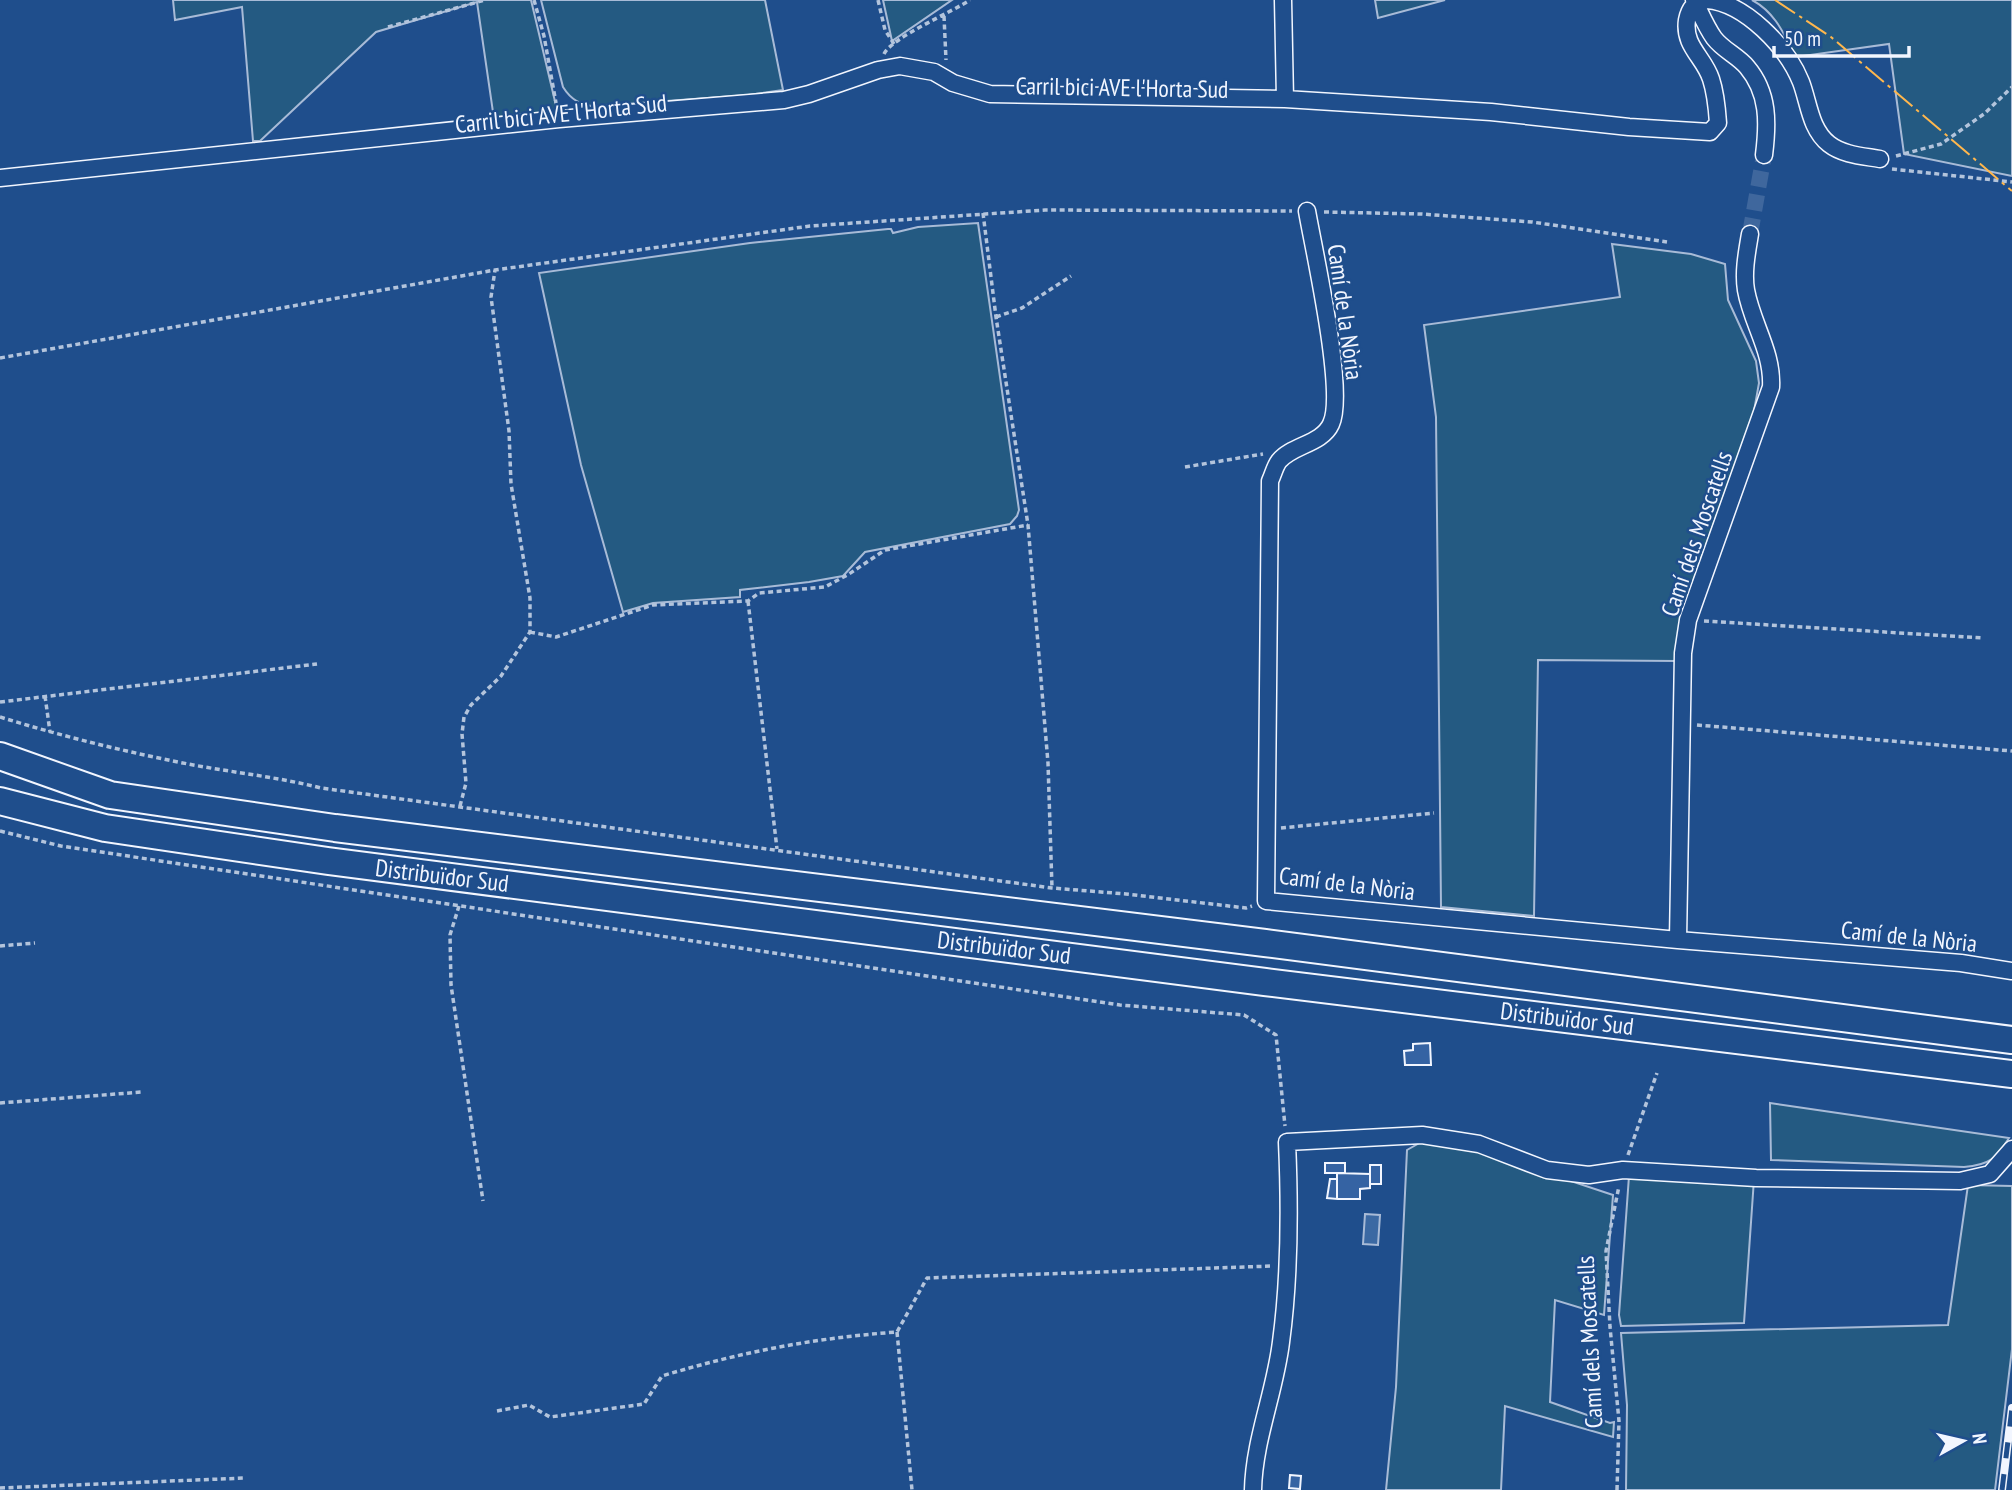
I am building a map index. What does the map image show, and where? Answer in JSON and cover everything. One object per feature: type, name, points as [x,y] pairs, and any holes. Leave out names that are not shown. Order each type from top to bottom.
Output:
[{"type":"highway","name":"Distribuïdor Sud","points":[[0,756],[110,795],[335,828],[1238,939],[2012,1040]]},
{"type":"highway","name":"Distribuïdor Sud","points":[[0,801],[105,828],[328,862],[2012,1074]]},
{"type":"highway","points":[[1730,1004],[1839,1007],[2012,1026]]},
{"type":"highway","points":[[1748,1041],[1840,1068],[2012,1091]]},
{"type":"street","points":[[1283,0],[1285,99]]},
{"type":"street","points":[[0,178],[559,119],[784,100],[878,70],[900,66],[934,72],[953,83],[990,94],[1285,99],[1491,112],[1629,128],[1710,132],[1718,123],[1714,89],[1711,77],[1689,43],[1686,28],[1688,13],[1700,1],[1716,1],[1762,27],[1784,52],[1800,80],[1815,126],[1829,145],[1841,152],[1882,164]]},
{"type":"street","points":[[1700,1],[1715,39],[1748,67],[1758,85],[1766,105],[1768,129],[1764,155]]},
{"type":"street","name":"Camí de la Nòria","points":[[1307,211],[1330,343],[1334,406],[1331,425],[1315,439],[1279,461],[1270,481],[1266,901],[1678,940],[1961,963],[2012,971]]},
{"type":"street","name":"Camí dels Moscatells","points":[[1678,940],[1683,653],[1688,620],[1771,387],[1772,370],[1746,289],[1746,260],[1750,234]]},
{"type":"street","points":[[1253,1490],[1253,1466],[1281,1344],[1289,1266],[1287,1142],[1422,1135],[1479,1144],[1547,1170],[1589,1175],[1623,1170],[1756,1178],[1960,1181],[1990,1174],[2012,1149]]},
{"type":"path","points":[[388,27],[485,0]]},
{"type":"path","points":[[534,0],[544,36],[559,119]]},
{"type":"path","points":[[878,0],[885,30],[894,44]]},
{"type":"path","points":[[878,70],[886,49],[970,0]]},
{"type":"path","points":[[943,77],[946,66],[944,16]]},
{"type":"path","points":[[1882,164],[1941,144],[1984,114],[2012,87]]},
{"type":"path","points":[[1882,164],[2012,182]]},
{"type":"path","points":[[0,358],[495,270],[810,226],[983,213],[1045,210],[1422,214],[1532,222],[1667,242]]},
{"type":"path","points":[[983,213],[1028,525],[1048,763],[1052,888]]},
{"type":"path","points":[[460,806],[466,783],[462,734],[464,717],[471,705],[501,676],[530,632],[530,598],[511,484],[509,431],[491,296],[495,270]]},
{"type":"path","points":[[996,317],[1022,307],[1071,275]]},
{"type":"path","points":[[1185,467],[1298,449]]},
{"type":"path","points":[[530,632],[556,637],[653,605],[748,601],[760,593],[825,587],[885,550],[1028,525]]},
{"type":"path","points":[[748,601],[777,849]]},
{"type":"path","points":[[1688,620],[1983,638]]},
{"type":"path","points":[[0,702],[317,664]]},
{"type":"path","points":[[45,695],[50,732]]},
{"type":"path","points":[[0,717],[50,732],[179,762],[282,778],[321,788],[1052,888],[1246,908],[1266,901]]},
{"type":"path","points":[[1682,720],[1692,724],[2012,751]]},
{"type":"path","points":[[1268,829],[1434,813]]},
{"type":"path","points":[[0,831],[61,846],[1121,1005],[1244,1015],[1276,1035],[1287,1142]]},
{"type":"path","points":[[459,906],[450,935],[451,985],[483,1201]]},
{"type":"path","points":[[0,946],[35,943]]},
{"type":"path","name":"Camí dels Moscatells","points":[[1617,1490],[1619,1421],[1609,1327],[1606,1251],[1623,1170],[1657,1073]]},
{"type":"path","points":[[0,1103],[142,1093]]},
{"type":"path","points":[[912,1490],[897,1332],[927,1278],[1289,1266]]},
{"type":"path","points":[[497,1411],[529,1405],[550,1417],[644,1404],[662,1376],[702,1364],[834,1336],[897,1332]]},
{"type":"path","points":[[0,1488],[245,1478]]},
{"type":"shaded area","points":[[173,0],[531,0],[558,114],[494,119],[477,2],[376,32],[260,141],[253,141],[242,7],[175,20]]},
{"type":"shaded area","points":[[541,0],[765,0],[783,90],[599,106],[583,104],[570,96],[563,87]]},
{"type":"shaded area","points":[[883,0],[952,0],[892,41]]},
{"type":"shaded area","points":[[1375,0],[1445,0],[1378,18]]},
{"type":"shaded area","points":[[1752,0],[2012,0],[2012,176],[1904,154],[1889,44],[1796,57],[1773,17]]},
{"type":"shaded area","points":[[978,223],[1019,510],[1010,524],[865,552],[843,576],[740,590],[740,597],[653,603],[623,612],[581,465],[539,273],[750,243],[888,229],[893,233],[918,227]]},
{"type":"shaded area","points":[[1612,244],[1691,254],[1725,264],[1728,300],[1756,361],[1759,383],[1754,411],[1683,610],[1679,626],[1678,661],[1538,660],[1534,916],[1441,907],[1436,417],[1424,325],[1620,297]]},
{"type":"shaded area","points":[[1770,1103],[2009,1138],[1991,1160],[1964,1167],[1771,1160]]},
{"type":"shaded area","points":[[1423,1141],[1462,1145],[1613,1195],[1604,1315],[1555,1300],[1550,1402],[1610,1423],[1614,1422],[1613,1437],[1505,1406],[1501,1490],[1386,1490],[1396,1387],[1407,1150]]},
{"type":"shaded area","points":[[1629,1176],[1754,1179],[1744,1323],[1621,1326],[1619,1315]]},
{"type":"shaded area","points":[[1968,1185],[2012,1186],[2012,1349],[1995,1490],[1626,1490],[1627,1405],[1621,1333],[1948,1325]]},
{"type":"shaded area","points":[[1365,1214],[1380,1215],[1378,1245],[1363,1244]]},
{"type":"building","points":[[1430,1043],[1431,1065],[1405,1065],[1404,1051],[1413,1050],[1413,1044]]},
{"type":"building","points":[[1325,1163],[1345,1163],[1345,1173],[1325,1173]]},
{"type":"building","points":[[1370,1165],[1381,1165],[1381,1184],[1370,1184]]},
{"type":"building","points":[[1337,1173],[1370,1174],[1370,1188],[1360,1189],[1360,1199],[1337,1199]]},
{"type":"building","points":[[1330,1179],[1337,1179],[1337,1199],[1327,1198]]},
{"type":"building","points":[[1290,1475],[1301,1476],[1300,1489],[1289,1488]]},
{"type":"tunnel","points":[[1750,234],[1764,155]]},
{"type":"railway","points":[[2002,1490],[2012,1408]]},
{"type":"power","points":[[1775,0],[1831,37],[2012,191]]}]
